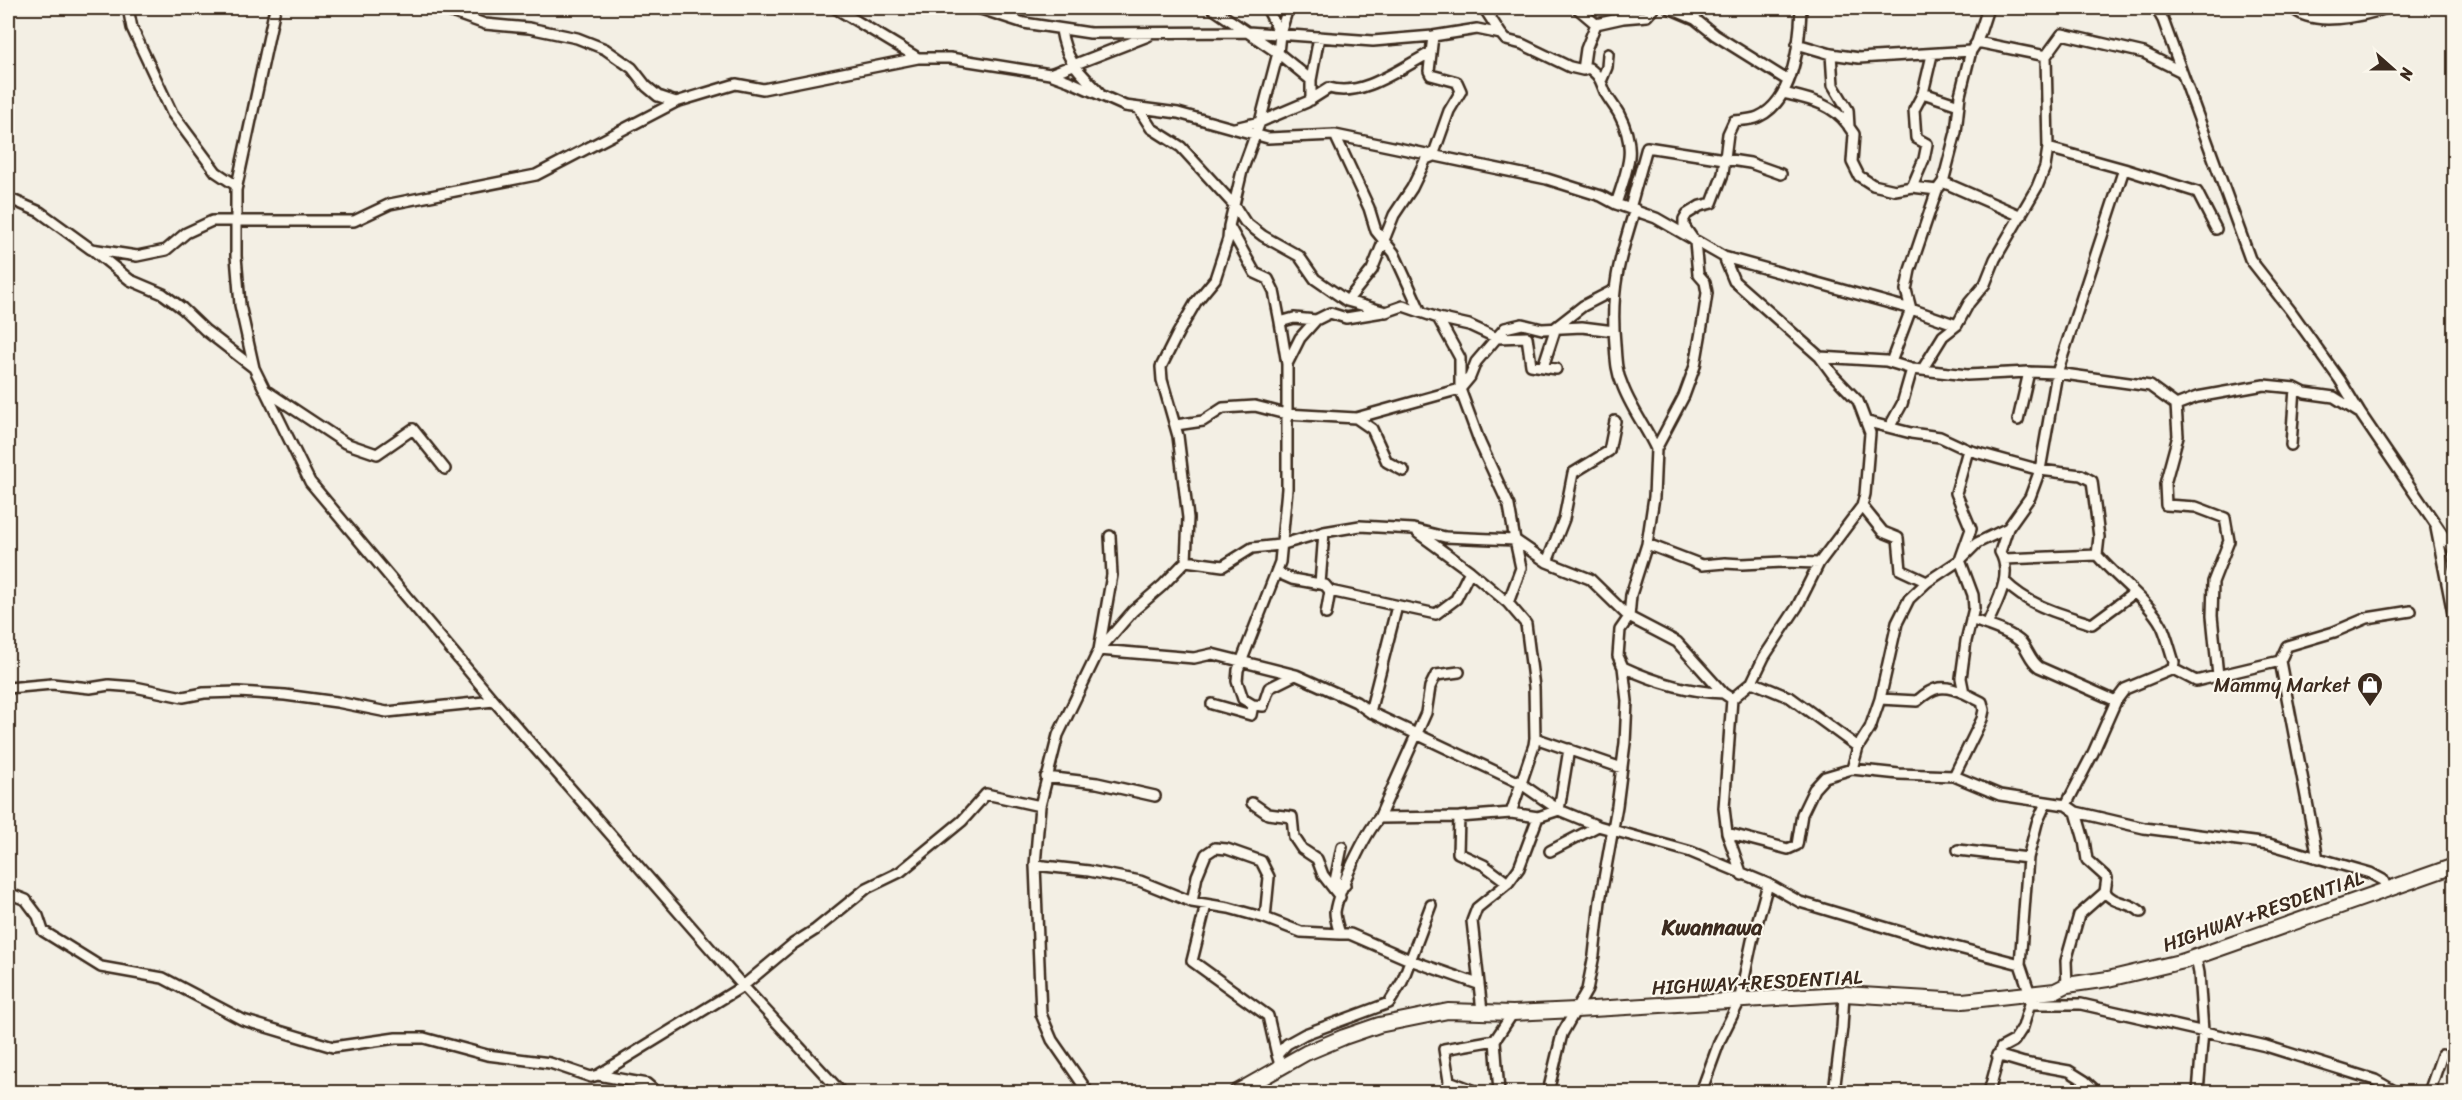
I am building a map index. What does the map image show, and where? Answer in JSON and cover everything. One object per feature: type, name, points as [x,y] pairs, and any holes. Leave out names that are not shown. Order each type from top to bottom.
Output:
[{"type":"highway","name":"HIGHWAY+RESDENTIAL","points":[[1237,1092],[1279,1061],[1378,1025],[1448,1011],[1513,1013],[1739,1002],[1844,994],[1963,1001],[2030,999],[2067,985],[2108,979],[2196,958],[2454,866]]},
{"type":"street","points":[[128,8],[132,28],[172,113],[216,171],[237,186]]},
{"type":"street","points":[[275,8],[237,186],[236,256],[240,305],[254,368],[310,482],[494,701],[743,986],[841,1092]]},
{"type":"street","points":[[440,8],[485,24],[539,30],[577,38],[605,49],[632,68],[646,86],[658,96],[676,102]]},
{"type":"street","points":[[835,8],[918,57]]},
{"type":"street","points":[[978,8],[1024,23],[1090,33],[1248,32],[1373,41],[1433,36],[1477,29],[1501,34]]},
{"type":"street","points":[[1212,8],[1278,53],[1311,80]]},
{"type":"street","points":[[1267,8],[1280,34]]},
{"type":"street","points":[[1089,1092],[1052,1040],[1041,1014],[1035,864],[1040,806],[1058,735],[1099,650],[1133,611],[1186,561],[1188,518],[1176,425],[1162,380],[1161,367],[1196,302],[1215,279],[1228,239],[1234,205],[1254,134],[1260,122],[1288,8]]},
{"type":"street","points":[[1484,8],[1506,40],[1522,44],[1570,67],[1583,70],[1589,68],[1602,79]]},
{"type":"street","points":[[1577,8],[1596,24]]},
{"type":"street","points":[[1596,24],[1647,16],[1654,8]]},
{"type":"street","points":[[1669,8],[1695,18],[1715,35],[1787,80]]},
{"type":"street","points":[[1656,449],[1684,396],[1695,366],[1707,293],[1705,282],[1698,274],[1695,242],[1684,226],[1684,219],[1687,214],[1700,206],[1712,203],[1726,161],[1728,134],[1734,121],[1756,117],[1767,111],[1783,93],[1793,70],[1802,8]]},
{"type":"street","points":[[1891,362],[1911,309],[1906,290],[1910,270],[1940,186],[1956,132],[1959,105],[1971,51],[1977,42],[1988,8]]},
{"type":"street","points":[[2170,8],[2157,9],[2250,259],[2303,327],[2454,551]]},
{"type":"street","points":[[2293,8],[2298,12],[2328,20],[2387,8]]},
{"type":"street","points":[[1583,70],[1586,49],[1596,24]]},
{"type":"street","points":[[1061,30],[1064,49],[1074,66],[1103,96]]},
{"type":"street","points":[[1050,74],[1153,34]]},
{"type":"street","points":[[1922,370],[1943,336],[1957,326],[1969,303],[1985,284],[1995,259],[2037,187],[2045,167],[2048,148],[2046,56],[2062,34],[2144,53],[2182,72]]},
{"type":"street","points":[[1347,301],[1372,270],[1394,215],[1412,188],[1426,159],[1432,156],[1449,111],[1461,91],[1457,82],[1431,75],[1429,71],[1433,36]]},
{"type":"street","points":[[1311,100],[1311,80],[1319,37]]},
{"type":"street","points":[[1977,42],[2046,56]]},
{"type":"street","points":[[1797,44],[1831,54],[1872,59],[1971,51]]},
{"type":"street","points":[[1232,128],[1260,122],[1311,100],[1329,88],[1350,91],[1380,79],[1430,53]]},
{"type":"street","points":[[1608,54],[1607,67],[1602,79],[1605,93],[1619,115],[1628,137],[1631,158],[1616,204]]},
{"type":"street","points":[[1831,54],[1833,85],[1848,110],[1849,127]]},
{"type":"street","points":[[1912,187],[1924,159],[1927,144],[1916,138],[1914,110],[1923,93],[1932,55]]},
{"type":"street","points":[[92,249],[137,256],[166,250],[186,233],[212,221],[354,222],[390,204],[536,176],[676,102],[736,84],[763,89],[918,57],[950,58],[1050,74],[1125,106],[1178,113],[1268,138],[1335,135],[1530,175],[1633,208],[1670,224],[1695,242],[1724,257],[1911,309],[1957,326]]},
{"type":"street","points":[[1783,93],[1822,103],[1840,114],[1854,134],[1852,162],[1859,176],[1873,185],[1895,190],[1940,186],[2021,216]]},
{"type":"street","points":[[1923,93],[1959,105]]},
{"type":"street","points":[[1138,109],[1151,128],[1181,147],[1234,205],[1245,222],[1263,236],[1299,256],[1315,279],[1347,301],[1386,312]]},
{"type":"street","points":[[1335,135],[1369,208],[1376,231],[1394,253],[1420,310]]},
{"type":"street","points":[[1548,1092],[1562,1034],[1587,990],[1622,768],[1627,701],[1623,667],[1618,656],[1620,630],[1629,617],[1631,595],[1647,544],[1656,478],[1656,449],[1643,422],[1630,404],[1620,381],[1616,363],[1612,310],[1622,248],[1647,147],[1750,163],[1781,174]]},
{"type":"street","points":[[2048,148],[2197,192],[2216,229]]},
{"type":"street","points":[[1987,625],[2005,582],[2004,559],[2000,552],[2008,528],[2030,497],[2040,470],[2057,373],[2124,169]]},
{"type":"street","points":[[8,198],[40,212],[92,249],[130,280],[163,294],[254,368]]},
{"type":"street","points":[[1229,226],[1255,273],[1268,279],[1274,291],[1287,364],[1287,489],[1280,562],[1241,662],[1237,681],[1243,699],[1252,705],[1263,706],[1269,688],[1296,675]]},
{"type":"street","points":[[1724,257],[1734,281],[1820,357],[1834,376],[1858,401],[1868,422],[1870,433],[1862,506],[1820,563],[1797,607],[1764,657],[1752,682],[1732,699],[1724,808],[1727,833],[1742,875]]},
{"type":"street","points":[[1543,367],[1556,327],[1583,306],[1614,290]]},
{"type":"street","points":[[1287,364],[1300,338],[1316,320],[1330,313],[1346,318],[1386,312],[1403,306],[1438,318],[1469,325],[1497,338],[1527,338],[1532,365],[1556,369]]},
{"type":"street","points":[[1280,322],[1294,318],[1316,320]]},
{"type":"street","points":[[1438,318],[1460,358],[1460,389],[1480,443],[1509,506],[1521,568],[1509,603]]},
{"type":"street","points":[[1176,425],[1203,421],[1223,408],[1255,406],[1286,414],[1356,418],[1460,389],[1470,377],[1476,362],[1505,328],[1522,324],[1542,329],[1556,327],[1614,331]]},
{"type":"street","points":[[1820,357],[1891,362],[1912,369],[1967,375],[2057,373],[2150,386],[2176,405]]},
{"type":"street","points":[[1890,426],[1902,404],[1912,369]]},
{"type":"street","points":[[2018,420],[2029,372]]},
{"type":"street","points":[[2176,405],[2197,397],[2264,385],[2295,388],[2305,393],[2334,397],[2360,413]]},
{"type":"street","points":[[2290,445],[2295,388]]},
{"type":"street","points":[[264,389],[345,443],[377,454],[413,429],[445,470]]},
{"type":"street","points":[[2176,405],[2178,436],[2165,484],[2166,505],[2196,507],[2225,519],[2229,541],[2213,582],[2212,616],[2218,676]]},
{"type":"street","points":[[1356,418],[1372,429],[1387,462],[1404,471]]},
{"type":"street","points":[[1547,562],[1564,519],[1573,473],[1609,451],[1615,421]]},
{"type":"street","points":[[1868,422],[1911,433],[1940,437],[1968,450],[2040,470],[2080,475],[2092,481],[2099,537],[2097,555],[2161,625],[2174,662],[2173,669]]},
{"type":"street","points":[[1964,693],[1961,678],[1966,641],[1974,608],[1973,595],[1959,560],[1971,530],[1956,493],[1968,450]]},
{"type":"street","points":[[1862,506],[1883,532],[1898,538],[1901,570],[1927,582]]},
{"type":"street","points":[[2435,522],[2454,619]]},
{"type":"street","points":[[1186,561],[1223,566],[1252,548],[1280,545],[1324,532],[1360,526],[1413,529],[1445,537],[1515,540],[1547,562],[1590,579],[1629,617],[1677,642],[1723,693],[1732,699]]},
{"type":"street","points":[[1852,769],[1858,747],[1870,728],[1880,699],[1897,622],[1909,599],[1977,543],[2008,528]]},
{"type":"street","points":[[1413,529],[1509,603],[1526,624],[1534,687],[1535,738],[1510,813]]},
{"type":"street","points":[[1320,584],[1324,532]]},
{"type":"street","points":[[1099,650],[1112,575],[1110,536]]},
{"type":"street","points":[[1647,544],[1702,565],[1820,563]]},
{"type":"street","points":[[2004,559],[2097,555]]},
{"type":"street","points":[[1276,572],[1292,579],[1325,585],[1330,591],[1436,614],[1456,599],[1470,571]]},
{"type":"street","points":[[2005,582],[2016,593],[2048,610],[2092,624],[2134,593]]},
{"type":"street","points":[[1326,614],[1330,591]]},
{"type":"street","points":[[1370,712],[1397,606]]},
{"type":"street","points":[[2318,859],[2280,661],[2287,646],[2334,632],[2367,618],[2411,611]]},
{"type":"street","points":[[1971,619],[2007,633],[2022,643],[2030,660],[2039,667],[2116,701]]},
{"type":"street","points":[[1099,650],[1194,658],[1212,654],[1296,675],[1520,783],[1559,810],[1598,826],[1691,852],[1768,884],[1800,902],[1921,938],[2020,964]]},
{"type":"street","points":[[2173,669],[2196,681],[2280,661]]},
{"type":"street","points":[[1623,667],[1653,681],[1692,690],[1723,693]]},
{"type":"street","points":[[2066,805],[2093,753],[2116,701],[2125,689],[2173,669]]},
{"type":"street","points":[[1340,934],[1335,914],[1340,897],[1359,850],[1379,818],[1425,713],[1430,687],[1436,675],[1459,672]]},
{"type":"street","points":[[1752,682],[1791,698],[1858,747]]},
{"type":"street","points":[[8,688],[52,684],[90,688],[109,685],[135,687],[183,697],[204,693],[238,692],[285,695],[387,712],[494,701]]},
{"type":"street","points":[[1880,699],[1917,701],[1934,688],[1951,687],[1982,702],[1984,710],[1982,719],[1954,776]]},
{"type":"street","points":[[1212,704],[1251,715],[1252,705]]},
{"type":"street","points":[[1535,738],[1622,768]]},
{"type":"street","points":[[1559,810],[1569,749]]},
{"type":"street","points":[[1727,833],[1788,849],[1797,845],[1802,814],[1814,789],[1825,777],[1852,769],[1954,776],[2000,795],[2066,805],[2076,812],[2144,828],[2269,844],[2370,873],[2383,880],[2387,890]]},
{"type":"street","points":[[1046,777],[1097,783],[1155,796]]},
{"type":"street","points":[[8,893],[26,900],[38,916],[43,931],[101,967],[163,978],[243,1020],[333,1047],[396,1038],[424,1038],[487,1055],[550,1063],[591,1077],[598,1075],[743,986],[793,944],[815,930],[867,888],[900,872],[962,820],[986,794],[1040,806]]},
{"type":"street","points":[[1252,803],[1268,814],[1292,817],[1294,837],[1302,849],[1317,859],[1323,875],[1340,897]]},
{"type":"street","points":[[1989,1092],[1997,1055],[2001,1048],[2014,1041],[2023,1027],[2030,999],[2020,964],[2028,858],[2037,823],[2046,803]]},
{"type":"street","points":[[1379,818],[1459,817],[1510,813],[1538,817],[1559,810]]},
{"type":"street","points":[[2067,985],[2066,961],[2079,915],[2105,892],[2107,878],[2087,860],[2076,812]]},
{"type":"street","points":[[1459,817],[1458,854],[1484,864],[1508,883]]},
{"type":"street","points":[[1482,1011],[1472,921],[1477,908],[1508,883],[1519,868],[1538,817]]},
{"type":"street","points":[[1550,851],[1598,826]]},
{"type":"street","points":[[1342,847],[1335,881],[1345,885]]},
{"type":"street","points":[[1192,902],[1197,876],[1206,854],[1215,848],[1227,849],[1261,861],[1269,877],[1266,918]]},
{"type":"street","points":[[1958,850],[2028,858]]},
{"type":"street","points":[[1035,864],[1140,881],[1192,902],[1229,908],[1266,918],[1301,933],[1350,934],[1410,960],[1478,984]]},
{"type":"street","points":[[1701,1092],[1720,1040],[1739,1002],[1752,941],[1768,884]]},
{"type":"street","points":[[2105,892],[2111,900],[2135,907],[2141,912]]},
{"type":"street","points":[[1206,905],[1192,961],[1268,1016],[1279,1061]]},
{"type":"street","points":[[1279,1061],[1287,1044],[1305,1034],[1389,1003],[1402,982],[1431,905]]},
{"type":"street","points":[[2196,958],[2203,1031],[2198,1092]]},
{"type":"street","points":[[1834,1092],[1844,994]]},
{"type":"street","points":[[2030,999],[2081,1004],[2303,1056],[2375,1080],[2396,1092]]},
{"type":"street","points":[[1499,1092],[1495,1040],[1513,1013]]},
{"type":"street","points":[[1447,1092],[1449,1081],[1444,1049],[1495,1040]]},
{"type":"street","points":[[1997,1055],[2024,1064],[2069,1071],[2097,1092]]},
{"type":"street","points":[[2429,1092],[2442,1055]]},
{"type":"street","points":[[598,1075],[647,1084],[656,1092]]},
{"type":"street","points":[[1449,1081],[1478,1092]]},
{"type":"street","points":[[8,1088],[10,1092]]},
{"type":"place","name":"Mammy Market","points":[[2370,708]]},
{"type":"district","name":"Kwannawa","points":[[1712,927]]}]
